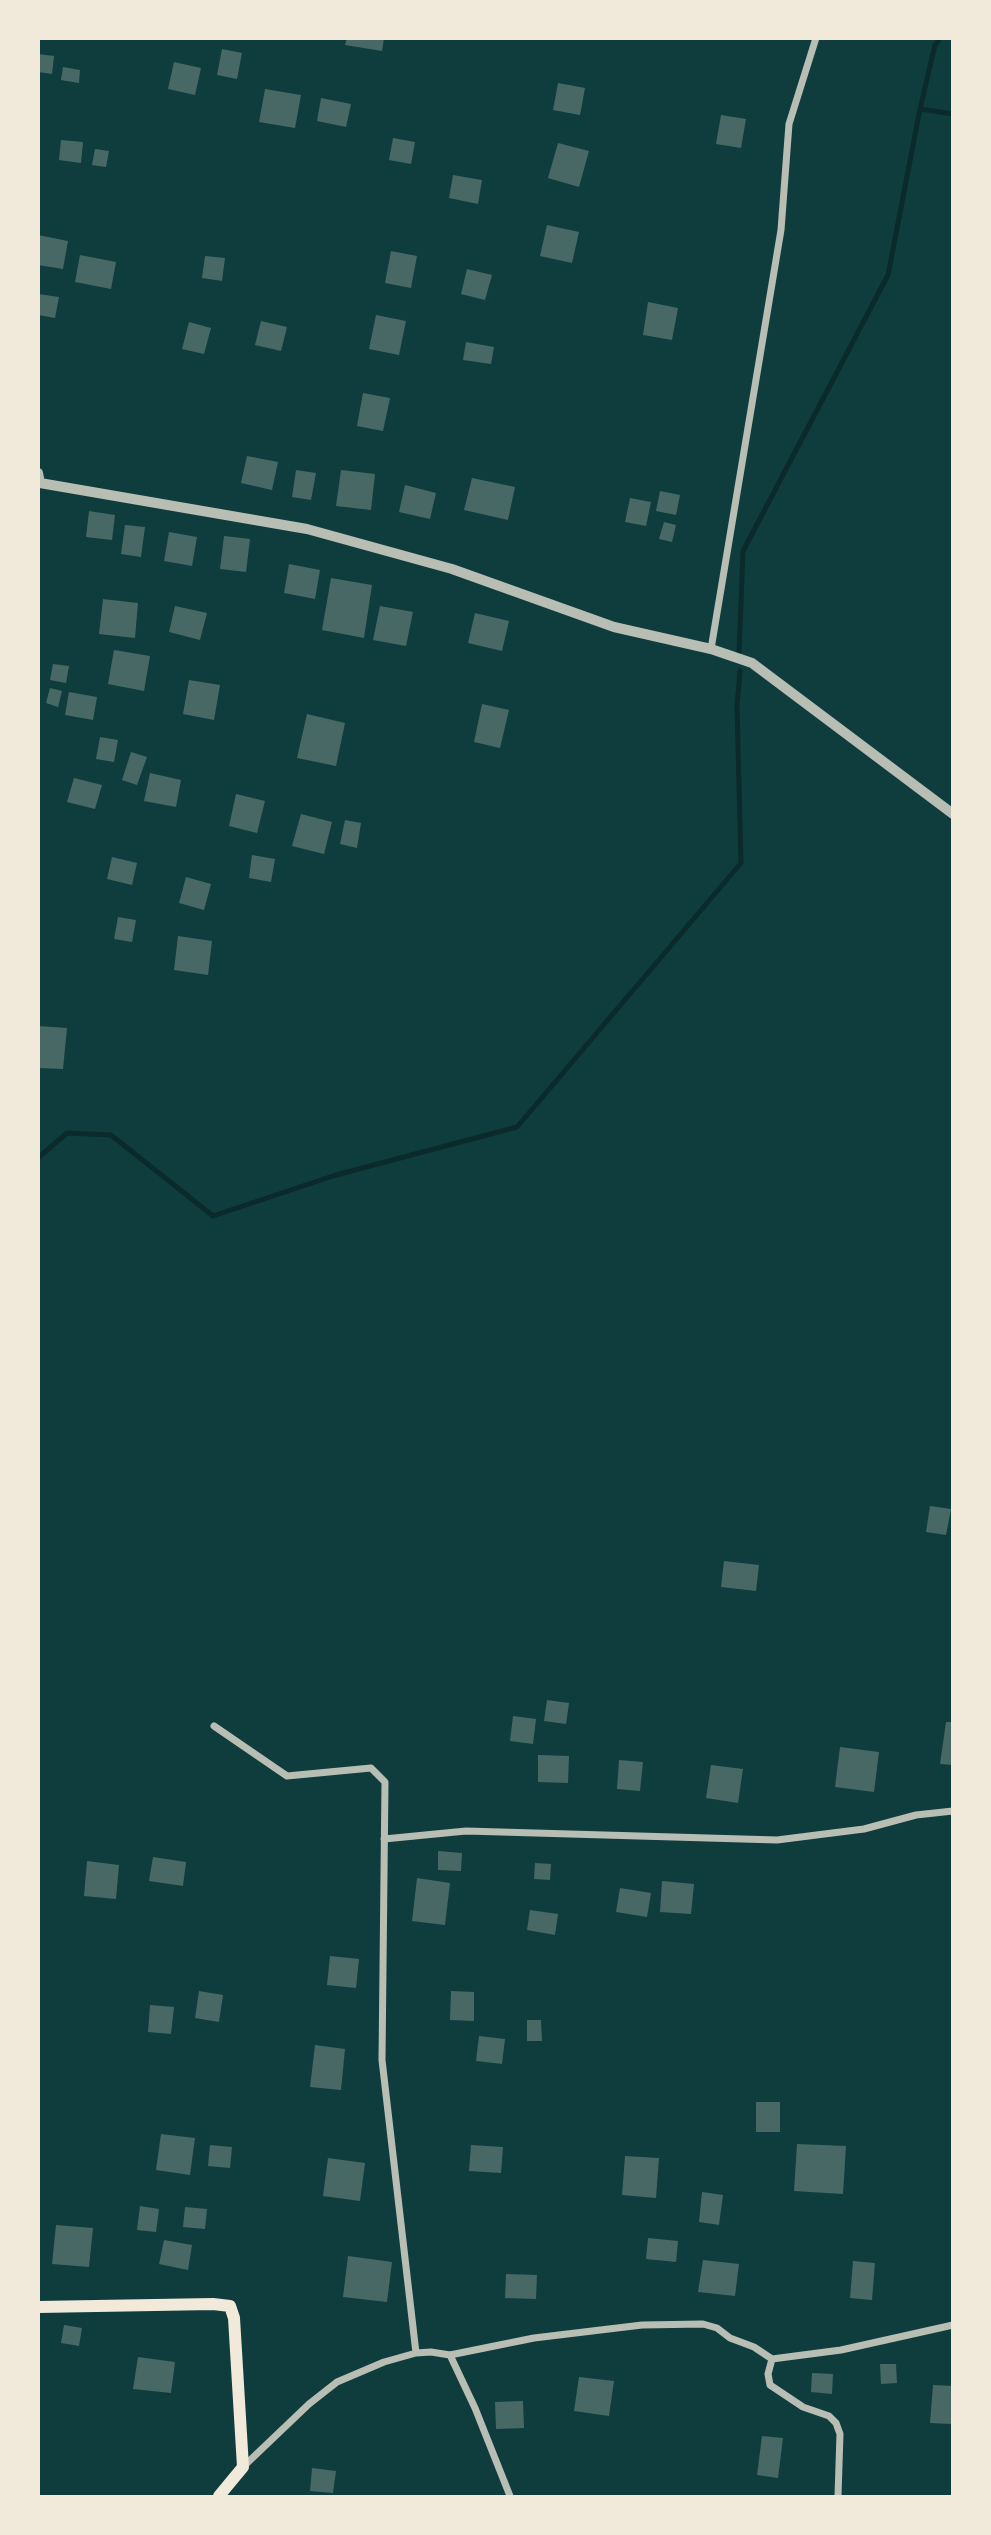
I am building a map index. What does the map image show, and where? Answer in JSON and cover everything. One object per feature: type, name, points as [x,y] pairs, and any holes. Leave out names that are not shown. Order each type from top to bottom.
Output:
[{"type":"main road","points":[[38,2307],[230,2306],[234,2318],[243,2467],[219,2497]]},
{"type":"street","points":[[711,649],[781,230],[789,124],[816,38]]},
{"type":"street","points":[[38,473],[40,483],[307,529],[452,569],[614,627],[711,649],[752,663],[953,814]]},
{"type":"street","points":[[214,1726],[287,1776],[371,1768],[385,1782],[382,2060],[416,2353]]},
{"type":"street","points":[[384,1839],[466,1831],[777,1840],[864,1829],[916,1815],[953,1811]]},
{"type":"street","points":[[243,2467],[309,2404],[337,2382],[384,2362],[416,2353],[431,2352],[450,2356],[534,2337],[642,2325],[703,2323],[754,2347],[772,2359],[841,2350],[953,2325]]},
{"type":"street","points":[[450,2356],[475,2408],[510,2497]]},
{"type":"street","points":[[772,2359],[768,2374],[770,2385],[803,2407],[829,2416],[836,2423],[840,2434],[838,2497]]},
{"type":"building","points":[[347,38],[384,38],[382,51],[345,45]]},
{"type":"building","points":[[222,49],[242,53],[237,79],[217,75]]},
{"type":"building","points":[[38,54],[54,56],[52,74],[38,72]]},
{"type":"building","points":[[174,62],[201,68],[195,95],[168,89]]},
{"type":"building","points":[[63,67],[80,70],[79,83],[61,80]]},
{"type":"building","points":[[558,83],[585,88],[580,115],[553,110]]},
{"type":"building","points":[[265,89],[301,95],[295,128],[259,122]]},
{"type":"building","points":[[321,98],[351,104],[346,127],[317,121]]},
{"type":"building","points":[[721,115],[746,119],[741,148],[716,144]]},
{"type":"building","points":[[393,138],[415,142],[411,164],[389,160]]},
{"type":"building","points":[[61,140],[83,142],[81,163],[59,160]]},
{"type":"building","points":[[558,143],[589,151],[579,187],[548,178]]},
{"type":"building","points":[[95,149],[109,151],[106,167],[92,165]]},
{"type":"building","points":[[453,175],[482,180],[478,204],[449,198]]},
{"type":"building","points":[[547,225],[579,232],[572,263],[540,256]]},
{"type":"building","points":[[38,235],[68,241],[63,269],[38,265]]},
{"type":"building","points":[[391,251],[417,256],[411,288],[385,283]]},
{"type":"building","points":[[80,255],[116,262],[111,289],[75,282]]},
{"type":"building","points":[[205,256],[225,258],[222,281],[202,278]]},
{"type":"building","points":[[467,269],[492,275],[485,300],[461,294]]},
{"type":"building","points":[[38,294],[59,297],[55,318],[38,315]]},
{"type":"building","points":[[648,302],[678,308],[672,340],[643,335]]},
{"type":"building","points":[[376,315],[406,321],[399,355],[369,349]]},
{"type":"building","points":[[261,321],[287,327],[281,351],[255,345]]},
{"type":"building","points":[[189,322],[211,328],[204,354],[182,349]]},
{"type":"building","points":[[466,342],[494,347],[491,364],[463,360]]},
{"type":"building","points":[[363,393],[390,398],[383,431],[357,426]]},
{"type":"building","points":[[247,456],[278,462],[272,490],[241,483]]},
{"type":"building","points":[[296,470],[316,473],[311,500],[292,497]]},
{"type":"building","points":[[341,470],[375,474],[371,510],[336,506]]},
{"type":"building","points":[[472,478],[515,487],[508,520],[464,510]]},
{"type":"building","points":[[405,485],[436,493],[430,519],[399,512]]},
{"type":"building","points":[[660,491],[680,495],[676,515],[656,511]]},
{"type":"building","points":[[630,498],[651,502],[646,526],[625,522]]},
{"type":"building","points":[[89,511],[115,515],[112,540],[86,537]]},
{"type":"building","points":[[664,522],[676,525],[672,542],[659,539]]},
{"type":"building","points":[[125,525],[145,527],[141,557],[121,554]]},
{"type":"building","points":[[169,532],[197,537],[192,566],[164,561]]},
{"type":"building","points":[[224,536],[250,539],[246,572],[220,569]]},
{"type":"building","points":[[289,564],[320,570],[315,599],[284,593]]},
{"type":"building","points":[[331,578],[372,585],[364,638],[322,630]]},
{"type":"building","points":[[103,599],[138,603],[135,638],[99,634]]},
{"type":"building","points":[[175,606],[207,613],[200,640],[169,632]]},
{"type":"building","points":[[380,606],[413,612],[406,646],[373,640]]},
{"type":"building","points":[[475,613],[509,621],[502,651],[468,643]]},
{"type":"building","points":[[114,650],[150,656],[144,691],[108,684]]},
{"type":"building","points":[[53,664],[69,666],[66,683],[50,680]]},
{"type":"building","points":[[189,680],[220,685],[214,720],[183,714]]},
{"type":"building","points":[[50,688],[62,691],[58,707],[46,703]]},
{"type":"building","points":[[69,692],[97,697],[93,720],[65,715]]},
{"type":"building","points":[[482,704],[509,710],[500,748],[474,742]]},
{"type":"building","points":[[307,714],[345,723],[336,766],[297,758]]},
{"type":"building","points":[[100,737],[118,740],[114,762],[96,759]]},
{"type":"building","points":[[131,752],[147,757],[137,785],[122,780]]},
{"type":"building","points":[[150,773],[181,780],[176,807],[144,801]]},
{"type":"building","points":[[74,778],[102,785],[95,809],[67,802]]},
{"type":"building","points":[[236,794],[265,801],[257,833],[229,826]]},
{"type":"building","points":[[301,814],[332,822],[324,854],[292,846]]},
{"type":"building","points":[[345,820],[361,823],[357,848],[340,844]]},
{"type":"building","points":[[252,855],[275,859],[271,882],[249,878]]},
{"type":"building","points":[[112,857],[137,863],[132,885],[107,879]]},
{"type":"building","points":[[186,877],[211,884],[204,910],[179,903]]},
{"type":"building","points":[[118,917],[136,920],[132,942],[114,939]]},
{"type":"building","points":[[178,936],[212,941],[208,975],[174,970]]},
{"type":"building","points":[[38,1026],[67,1028],[63,1069],[38,1068]]},
{"type":"building","points":[[930,1506],[951,1509],[946,1535],[926,1532]]},
{"type":"building","points":[[724,1561],[759,1565],[756,1591],[721,1587]]},
{"type":"building","points":[[547,1700],[569,1703],[566,1724],[544,1721]]},
{"type":"building","points":[[513,1716],[536,1719],[533,1744],[510,1741]]},
{"type":"building","points":[[946,1722],[953,1722],[953,1765],[940,1764]]},
{"type":"building","points":[[840,1747],[879,1752],[874,1792],[835,1787]]},
{"type":"building","points":[[538,1755],[569,1756],[568,1783],[538,1782]]},
{"type":"building","points":[[619,1760],[643,1762],[640,1791],[617,1789]]},
{"type":"building","points":[[711,1765],[743,1769],[738,1803],[706,1798]]},
{"type":"building","points":[[438,1851],[462,1853],[461,1871],[438,1870]]},
{"type":"building","points":[[153,1857],[186,1862],[183,1886],[149,1881]]},
{"type":"building","points":[[87,1861],[119,1865],[116,1899],[84,1896]]},
{"type":"building","points":[[535,1863],[551,1864],[550,1880],[534,1879]]},
{"type":"building","points":[[417,1878],[450,1883],[445,1925],[412,1921]]},
{"type":"building","points":[[662,1881],[694,1884],[691,1914],[660,1912]]},
{"type":"building","points":[[620,1888],[651,1893],[647,1917],[616,1912]]},
{"type":"building","points":[[530,1910],[558,1914],[555,1935],[527,1930]]},
{"type":"building","points":[[330,1956],[359,1959],[356,1988],[327,1985]]},
{"type":"building","points":[[199,1991],[223,1995],[219,2022],[195,2018]]},
{"type":"building","points":[[451,1991],[474,1992],[474,2021],[450,2020]]},
{"type":"building","points":[[150,2005],[174,2007],[171,2034],[148,2032]]},
{"type":"building","points":[[527,2020],[541,2020],[542,2041],[527,2041]]},
{"type":"building","points":[[479,2036],[505,2039],[502,2064],[476,2061]]},
{"type":"building","points":[[315,2045],[345,2049],[341,2090],[310,2087]]},
{"type":"building","points":[[756,2102],[780,2102],[780,2132],[756,2132]]},
{"type":"building","points":[[161,2134],[195,2138],[190,2175],[156,2170]]},
{"type":"building","points":[[797,2144],[846,2146],[843,2194],[794,2191]]},
{"type":"building","points":[[210,2145],[232,2147],[230,2168],[208,2166]]},
{"type":"building","points":[[471,2145],[503,2147],[501,2173],[469,2171]]},
{"type":"building","points":[[625,2156],[659,2158],[656,2198],[622,2195]]},
{"type":"building","points":[[328,2158],[365,2163],[360,2201],[323,2196]]},
{"type":"building","points":[[702,2192],[723,2195],[719,2225],[699,2222]]},
{"type":"building","points":[[140,2206],[159,2209],[156,2232],[137,2230]]},
{"type":"building","points":[[185,2207],[207,2209],[205,2229],[183,2227]]},
{"type":"building","points":[[56,2225],[93,2228],[89,2267],[52,2264]]},
{"type":"building","points":[[648,2238],[678,2241],[676,2262],[646,2259]]},
{"type":"building","points":[[164,2240],[192,2245],[188,2270],[159,2264]]},
{"type":"building","points":[[348,2256],[392,2262],[387,2302],[343,2297]]},
{"type":"building","points":[[703,2260],[739,2264],[735,2296],[698,2292]]},
{"type":"building","points":[[853,2261],[875,2263],[872,2300],[850,2298]]},
{"type":"building","points":[[506,2274],[537,2275],[536,2299],[505,2298]]},
{"type":"building","points":[[64,2325],[82,2328],[79,2346],[61,2343]]},
{"type":"building","points":[[138,2357],[175,2362],[171,2393],[133,2389]]},
{"type":"building","points":[[880,2364],[896,2364],[897,2383],[881,2384]]},
{"type":"building","points":[[812,2373],[833,2374],[832,2394],[811,2392]]},
{"type":"building","points":[[579,2377],[614,2381],[609,2416],[574,2411]]},
{"type":"building","points":[[933,2385],[953,2386],[951,2424],[930,2423]]},
{"type":"building","points":[[523,2401],[524,2428],[496,2429],[495,2402]]},
{"type":"building","points":[[762,2436],[783,2438],[778,2478],[757,2475]]},
{"type":"building","points":[[312,2468],[336,2471],[333,2493],[310,2491]]},
{"type":"waterway","points":[[920,109],[935,45],[940,38]]},
{"type":"waterway","points":[[739,652],[743,551],[888,275],[920,109],[953,114]]},
{"type":"waterway","points":[[38,1158],[67,1133],[111,1135],[213,1216],[336,1175],[517,1127],[741,863],[737,706],[740,671]]}]
